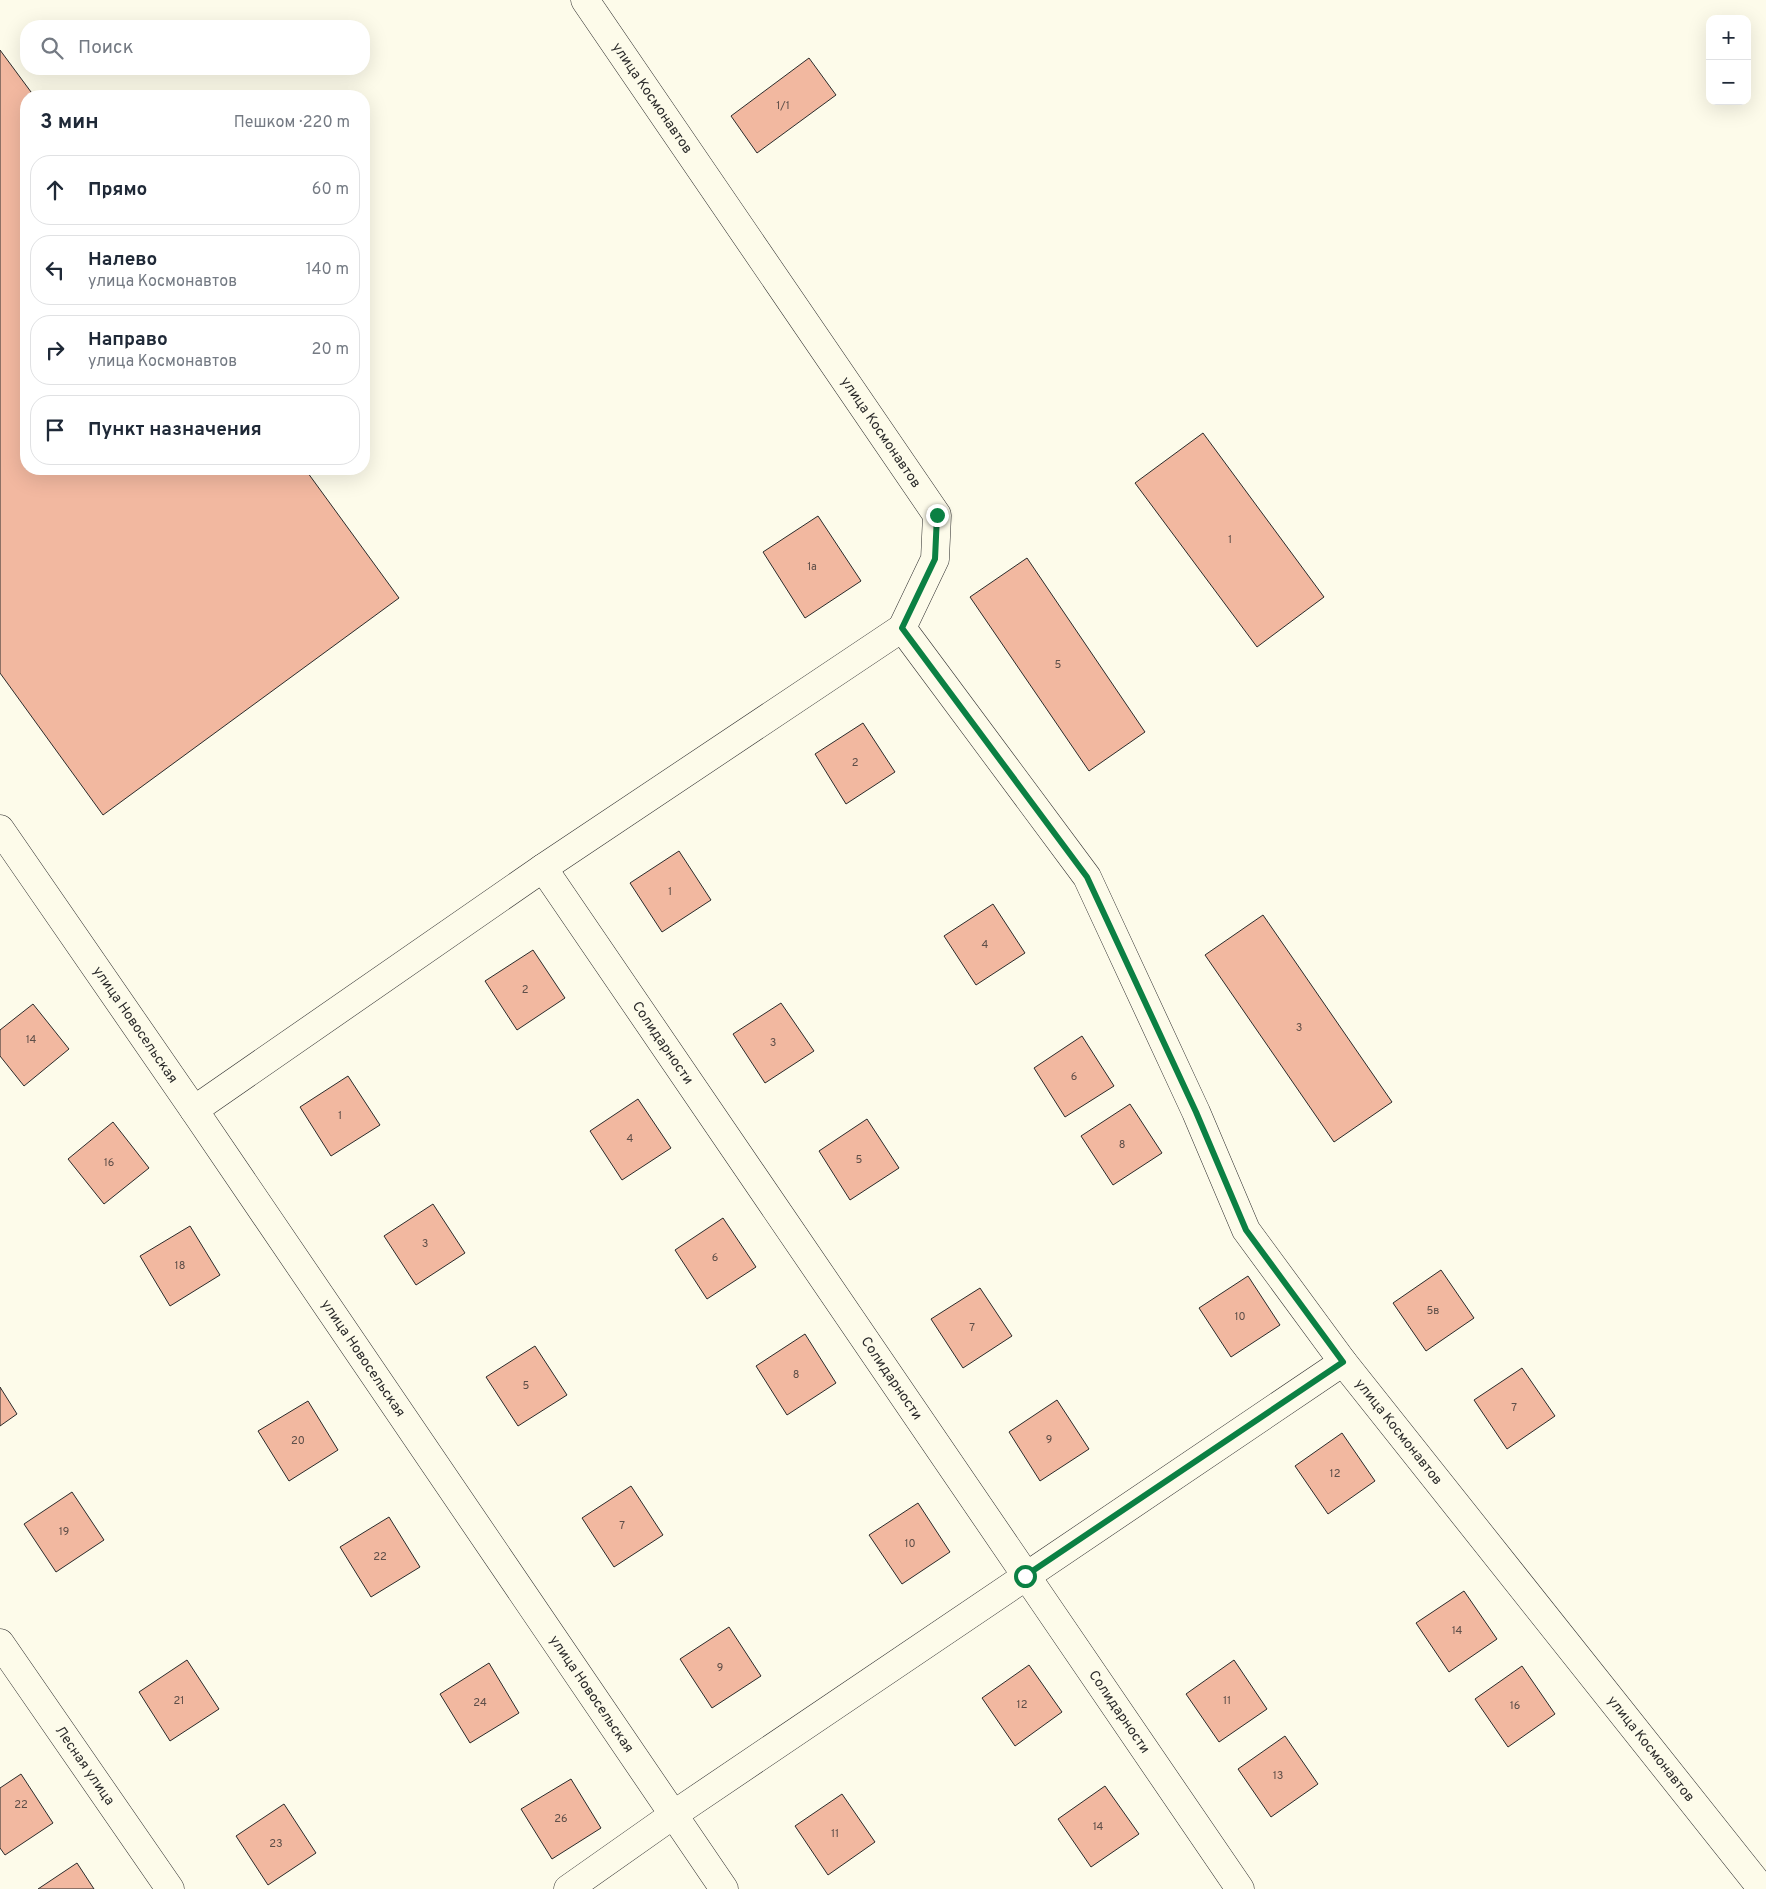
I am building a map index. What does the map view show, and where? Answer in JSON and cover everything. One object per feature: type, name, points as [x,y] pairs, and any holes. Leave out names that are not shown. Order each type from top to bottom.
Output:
[{"type":"street","name":"улица Космонавтов","points":[[585,0],[937,515],[935,559],[902,628],[1087,877],[1196,1112],[1246,1230],[1343,1362],[1762,1889]]},
{"type":"street","points":[[194,1110],[544,868],[902,628]]},
{"type":"street","name":"улица Новосельская","points":[[0,829],[194,1110],[724,1889]]},
{"type":"street","name":"Солидарности","points":[[544,868],[1240,1889]]},
{"type":"street","points":[[568,1889],[1025,1576],[1343,1362]]},
{"type":"street","name":"Лесная улица","points":[[0,1642],[170,1889]]},
{"type":"building","points":[[0,50],[30,90],[20,90],[20,475],[309,475],[399,598],[103,815],[0,673]]},
{"type":"building","points":[[809,58],[836,95],[757,153],[731,116]]},
{"type":"building","points":[[1203,433],[1324,597],[1257,647],[1135,483]]},
{"type":"building","points":[[818,516],[861,581],[805,618],[763,552]]},
{"type":"building","points":[[1027,558],[1145,732],[1089,771],[970,597]]},
{"type":"building","points":[[863,723],[895,772],[846,804],[815,754]]},
{"type":"building","points":[[679,851],[711,900],[662,932],[630,883]]},
{"type":"building","points":[[993,904],[1025,953],[976,985],[944,936]]},
{"type":"building","points":[[1263,915],[1392,1102],[1334,1142],[1205,955]]},
{"type":"building","points":[[533,950],[565,998],[517,1030],[485,981]]},
{"type":"building","points":[[781,1003],[814,1051],[765,1083],[733,1034]]},
{"type":"building","points":[[33,1004],[69,1049],[24,1086],[0,1056],[0,1030]]},
{"type":"building","points":[[1082,1036],[1114,1086],[1065,1117],[1034,1068]]},
{"type":"building","points":[[348,1076],[380,1125],[331,1156],[300,1107]]},
{"type":"building","points":[[638,1099],[671,1148],[622,1180],[590,1131]]},
{"type":"building","points":[[1130,1104],[1162,1153],[1113,1185],[1081,1136]]},
{"type":"building","points":[[867,1119],[899,1168],[850,1200],[819,1151]]},
{"type":"building","points":[[113,1122],[149,1168],[104,1204],[68,1159]]},
{"type":"building","points":[[433,1204],[465,1253],[416,1285],[384,1236]]},
{"type":"building","points":[[723,1218],[756,1267],[707,1299],[675,1250]]},
{"type":"building","points":[[190,1226],[220,1275],[170,1306],[140,1256]]},
{"type":"building","points":[[1441,1270],[1474,1318],[1426,1351],[1393,1303]]},
{"type":"building","points":[[1248,1276],[1280,1325],[1231,1357],[1199,1308]]},
{"type":"building","points":[[980,1288],[1012,1336],[963,1368],[931,1319]]},
{"type":"building","points":[[805,1334],[836,1383],[787,1415],[756,1366]]},
{"type":"building","points":[[535,1346],[567,1395],[518,1426],[486,1377]]},
{"type":"building","points":[[1522,1368],[1555,1416],[1507,1449],[1474,1400]]},
{"type":"building","points":[[0,1387],[17,1414],[0,1426]]},
{"type":"building","points":[[1057,1400],[1089,1449],[1040,1481],[1009,1432]]},
{"type":"building","points":[[308,1401],[338,1450],[289,1481],[258,1431]]},
{"type":"building","points":[[1342,1433],[1375,1481],[1328,1514],[1295,1466]]},
{"type":"building","points":[[631,1486],[663,1535],[614,1567],[582,1518]]},
{"type":"building","points":[[72,1492],[104,1540],[56,1572],[24,1524]]},
{"type":"building","points":[[918,1503],[950,1552],[902,1584],[869,1535]]},
{"type":"building","points":[[389,1517],[420,1567],[371,1597],[340,1547]]},
{"type":"building","points":[[1464,1591],[1497,1639],[1449,1672],[1416,1623]]},
{"type":"building","points":[[729,1627],[761,1676],[712,1708],[680,1659]]},
{"type":"building","points":[[187,1660],[219,1709],[170,1741],[139,1692]]},
{"type":"building","points":[[1234,1660],[1267,1709],[1219,1742],[1186,1694]]},
{"type":"building","points":[[489,1663],[519,1713],[470,1743],[440,1694]]},
{"type":"building","points":[[1029,1665],[1062,1712],[1015,1746],[982,1698]]},
{"type":"building","points":[[1522,1666],[1555,1714],[1508,1747],[1475,1699]]},
{"type":"building","points":[[1285,1736],[1318,1784],[1271,1817],[1238,1769]]},
{"type":"building","points":[[21,1774],[53,1823],[5,1855],[0,1848],[0,1788]]},
{"type":"building","points":[[571,1779],[601,1828],[552,1859],[521,1809]]},
{"type":"building","points":[[1105,1786],[1139,1834],[1091,1867],[1058,1819]]},
{"type":"building","points":[[842,1794],[875,1842],[828,1875],[795,1826]]},
{"type":"building","points":[[284,1804],[316,1853],[268,1885],[236,1836]]},
{"type":"building","points":[[77,1863],[94,1889],[38,1889]]},
{"type":"route","points":[[937,515],[935,559],[902,628],[1087,877],[1196,1112],[1246,1230],[1343,1362],[1025,1576]]}]
